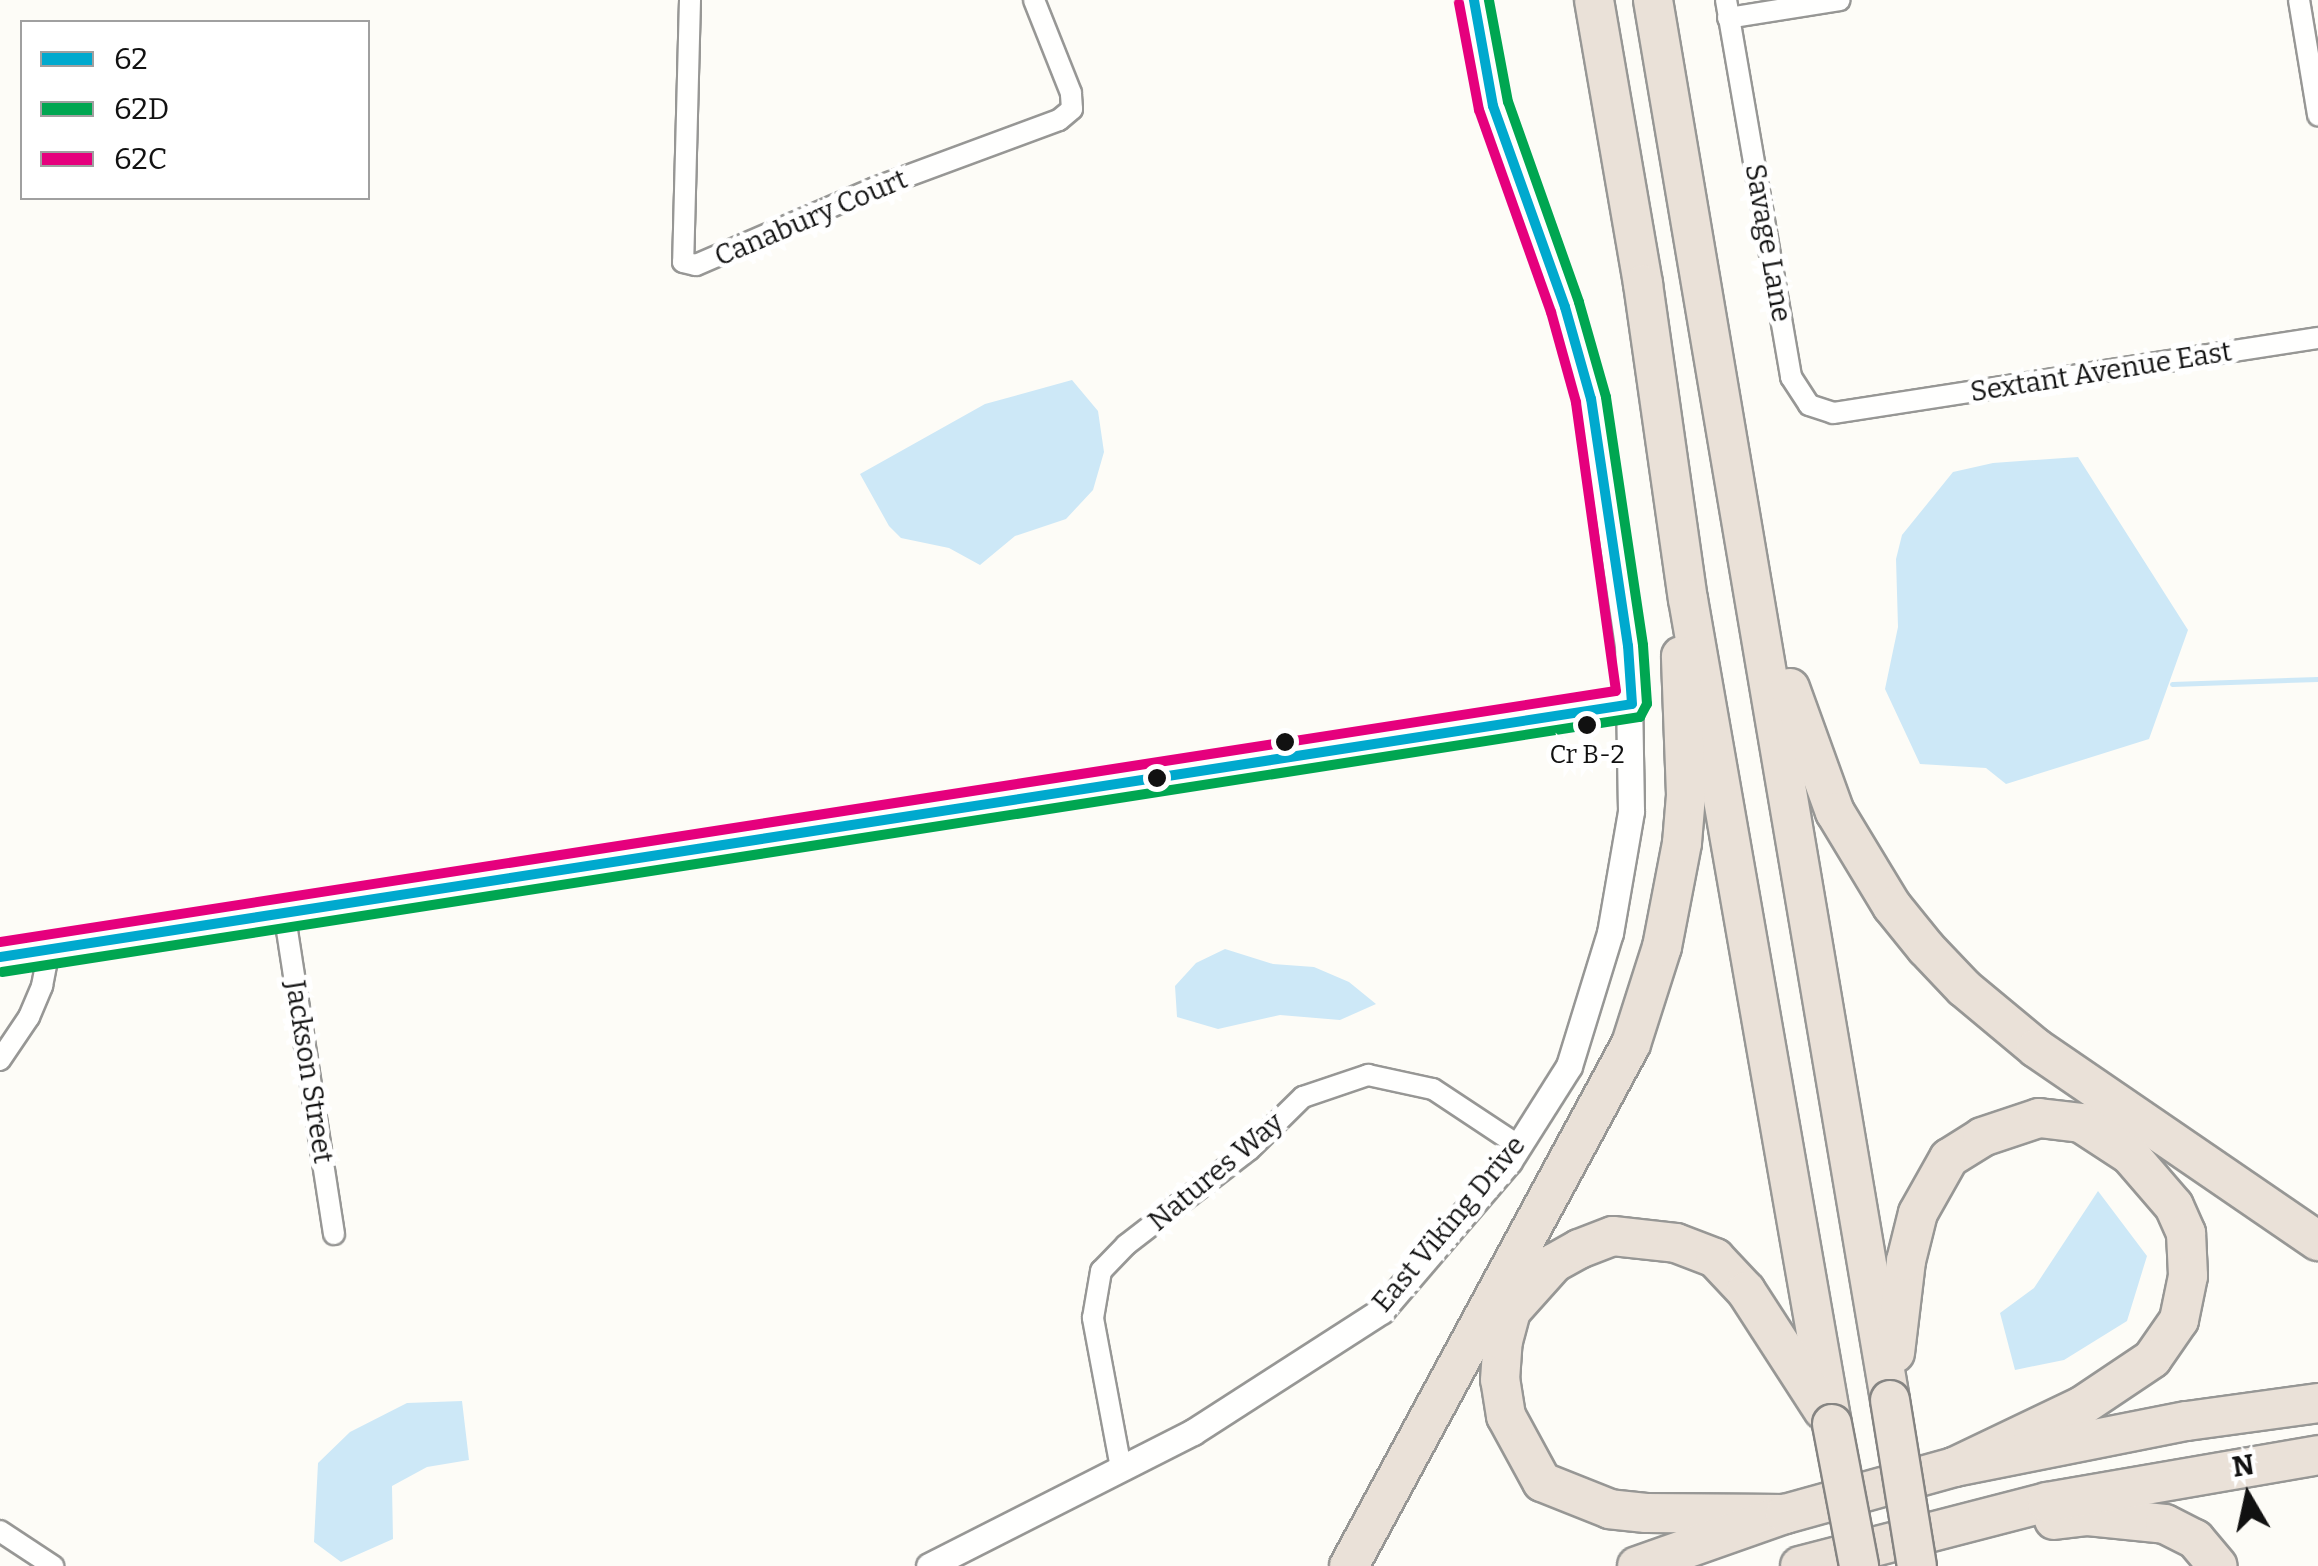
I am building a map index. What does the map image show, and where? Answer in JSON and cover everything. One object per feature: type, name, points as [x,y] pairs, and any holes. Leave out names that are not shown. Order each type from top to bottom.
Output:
[{"type":"highway","points":[[1594,0],[1643,284],[1688,599],[1829,1418],[1859,1566]]},
{"type":"highway","points":[[1653,0],[1917,1566]]},
{"type":"highway","points":[[1742,533],[1813,763],[1861,860],[1914,934],[1964,988],[2036,1048],[2318,1241]]},
{"type":"highway","points":[[1349,1566],[1617,1075],[1643,1008],[1662,947],[1682,843],[1686,795],[1679,676],[1688,599]]},
{"type":"highway","points":[[1890,1400],[1906,1261],[1918,1213],[1949,1158],[1982,1137],[2039,1118],[2080,1122],[2092,1128],[2154,1177],[2174,1206],[2186,1234],[2188,1276],[2179,1320],[2152,1359],[2124,1382],[1954,1468]]},
{"type":"highway","points":[[1784,1514],[1646,1514],[1610,1509],[1542,1482],[1506,1416],[1500,1380],[1502,1340],[1511,1312],[1554,1263],[1579,1249],[1614,1236],[1676,1243],[1715,1258],[1746,1291],[1829,1418]]},
{"type":"highway","points":[[1636,1566],[1784,1514],[1954,1468],[2187,1421],[2318,1403]]},
{"type":"highway","points":[[1800,1566],[2129,1484],[2318,1455]]},
{"type":"highway","points":[[1947,1527],[2088,1516],[2133,1518],[2166,1524],[2195,1539],[2218,1566]]},
{"type":"street","name":"Canabury Court","points":[[690,0],[683,262],[696,266],[876,188],[1059,120],[1072,109],[1071,94],[1034,0]]},
{"type":"street","name":"East Viking Drive","points":[[929,1566],[1193,1432],[1381,1311],[1519,1146],[1569,1066],[1610,933],[1632,811],[1628,646],[1591,399],[1566,307],[1493,106],[1474,0]]},
{"type":"street","points":[[1727,9],[1840,0]]},
{"type":"street","points":[[2299,0],[2318,115]]},
{"type":"street","name":"Savage Lane","points":[[1727,9],[1788,358],[1798,394],[1809,406],[1833,413],[1884,406]]},
{"type":"street","name":"Sextant Avenue East","points":[[1884,406],[2318,338]]},
{"type":"street","points":[[0,957],[1632,704]]},
{"type":"street","name":"Jackson Street","points":[[284,911],[334,1234]]},
{"type":"street","points":[[0,1060],[29,1017],[42,986],[48,950]]},
{"type":"street","name":"Natures Way","points":[[1121,1468],[1094,1318],[1101,1271],[1126,1246],[1249,1150],[1304,1097],[1368,1075],[1433,1089],[1519,1146]]},
{"type":"street","points":[[0,1531],[53,1566]]},
{"type":"water","points":[[1072,380],[1098,411],[1104,452],[1093,490],[1066,519],[1015,536],[980,565],[949,548],[901,538],[889,526],[860,474],[985,404]]},
{"type":"water","points":[[2078,457],[2188,630],[2149,739],[2006,784],[1986,768],[1920,764],[1885,689],[1898,627],[1896,559],[1902,535],[1953,472],[1993,463]]},
{"type":"water","points":[[1225,949],[1273,964],[1314,967],[1349,982],[1376,1004],[1340,1020],[1280,1015],[1218,1029],[1177,1017],[1175,986],[1196,963]]},
{"type":"water","points":[[2098,1191],[2147,1256],[2127,1321],[2064,1360],[2015,1370],[2000,1313],[2034,1288]]},
{"type":"water","points":[[462,1401],[469,1460],[427,1467],[392,1486],[393,1539],[341,1562],[314,1542],[318,1463],[350,1432],[407,1403]]},
{"type":"waterway","points":[[2172,684],[2318,679]]},
{"type":"transit line","name":"62","points":[[0,957],[1632,704],[1628,646],[1591,399],[1565,307],[1493,106],[1474,0]]},
{"type":"transit line","name":"62D","points":[[2,972],[1640,717],[1647,704],[1643,645],[1606,397],[1579,302],[1508,102],[1489,0]]},
{"type":"transit line","name":"62C","points":[[0,942],[1616,691],[1576,402],[1551,312],[1479,110],[1459,3]]},
{"type":"place","name":"Cr B-2","points":[[1587,725]]}]
